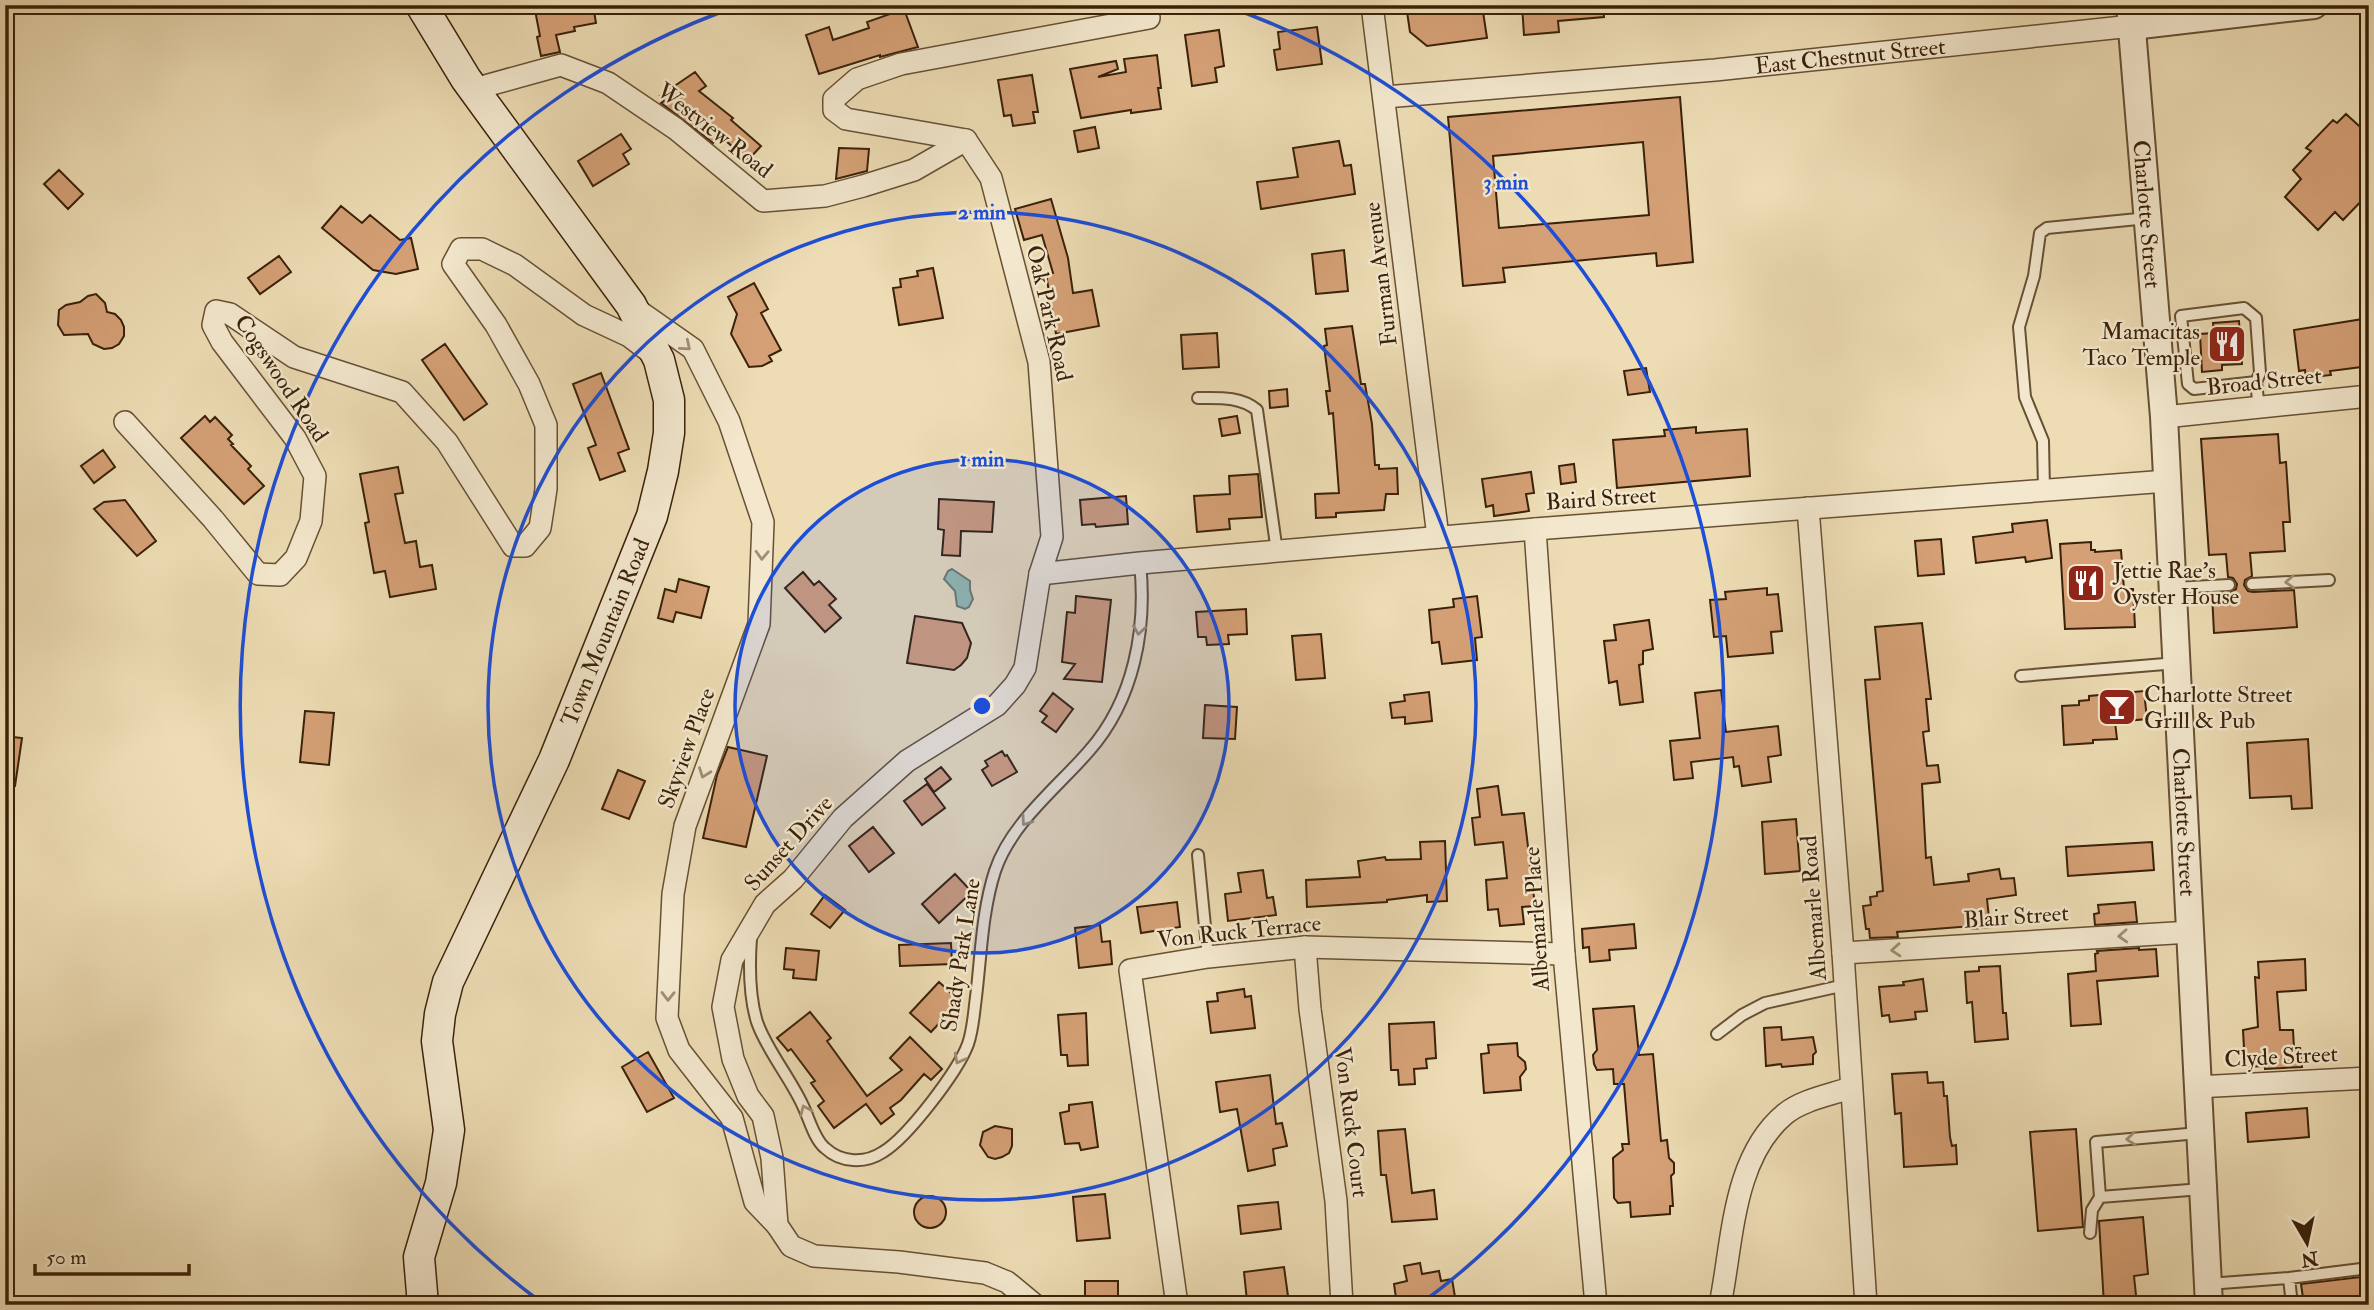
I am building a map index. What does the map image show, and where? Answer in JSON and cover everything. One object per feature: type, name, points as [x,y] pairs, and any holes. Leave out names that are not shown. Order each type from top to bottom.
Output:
[{"type":"main road","name":"Town Mountain Road","points":[[421,5],[474,89],[631,305],[659,358],[669,400],[669,433],[652,516],[554,760],[448,982],[437,1041],[438,1065],[449,1130],[441,1183],[419,1258],[423,1305]]},
{"type":"street","points":[[966,140],[846,119],[834,110],[834,99],[857,79],[901,64],[1149,18],[1147,5]]},
{"type":"street","name":"Furman Avenue","points":[[1372,5],[1438,537]]},
{"type":"street","name":"East Chestnut Street","points":[[1385,97],[1715,69],[2131,16],[2314,5]]},
{"type":"street","name":"Charlotte Street","points":[[2131,16],[2148,218],[2170,326],[2161,386],[2208,1295]]},
{"type":"street","name":"Westview Road","points":[[474,89],[561,65],[608,83],[676,129],[764,201],[825,196],[863,186],[914,170],[966,140]]},
{"type":"street","name":"Oak Park Road","points":[[966,140],[991,178],[1039,362],[1052,537],[1040,574]]},
{"type":"street","name":"Cogswood Road","points":[[125,422],[213,519],[258,574],[280,575],[284,571],[296,558],[310,521],[315,477],[295,438],[222,342],[213,324],[216,311],[230,314],[294,357],[402,392],[447,442],[513,546],[525,546],[540,528],[547,489],[546,425],[529,384],[496,325],[453,264],[461,249],[482,249],[515,265],[584,315],[629,336],[659,358]]},
{"type":"street","name":"Skyview Place","points":[[631,305],[693,349],[729,421],[763,522],[759,624],[685,825],[673,894],[667,1018],[679,1050],[732,1118],[755,1202],[777,1225]]},
{"type":"street","name":"Broad Street","points":[[2164,417],[2369,397]]},
{"type":"street","name":"Baird Street","points":[[1040,574],[1438,537],[2167,481]]},
{"type":"street","name":"Albemarle Road","points":[[1808,508],[1843,953],[1866,1305]]},
{"type":"street","name":"Albemarle Place","points":[[1535,529],[1564,954],[1596,1305]]},
{"type":"street","name":"Sunset Drive","points":[[777,1225],[772,1158],[763,1116],[748,1096],[733,1059],[723,1007],[732,960],[765,904],[793,879],[843,818],[907,761],[997,705],[1015,685],[1026,667],[1040,574]]},
{"type":"street","name":"Blair Street","points":[[1843,953],[2191,932]]},
{"type":"street","name":"Von Ruck Terrace","points":[[1177,1305],[1130,970],[1208,957],[1305,947],[1564,954]]},
{"type":"street","name":"Von Ruck Court","points":[[1305,947],[1310,1009],[1336,1201],[1342,1305]]},
{"type":"street","name":"Clyde Street","points":[[2196,1087],[2369,1078]]},
{"type":"street","points":[[1720,1305],[1731,1233],[1744,1183],[1764,1135],[1787,1112],[1850,1088]]},
{"type":"street","points":[[777,1225],[791,1247],[814,1256],[899,1262],[985,1273],[1007,1282],[1035,1305]]},
{"type":"lane","points":[[2044,490],[2043,440],[2025,397],[2019,327],[2034,276],[2040,233],[2047,228],[2148,218]]},
{"type":"lane","points":[[2197,414],[2191,386],[2170,326],[2181,316],[2244,308],[2256,318],[2260,373],[2256,382],[2259,409]]},
{"type":"lane","points":[[2161,386],[2256,382]]},
{"type":"lane","points":[[1198,398],[1230,398],[1243,401],[1257,410],[1277,552]]},
{"type":"lane","name":"Shady Park Lane","points":[[752,928],[750,974],[758,1025],[796,1089],[823,1147],[840,1158],[862,1161],[884,1152],[931,1100],[951,1074],[968,1044],[985,919],[995,870],[1041,799],[1089,751],[1111,722],[1126,693],[1141,624],[1144,596],[1140,563]]},
{"type":"lane","points":[[2252,584],[2329,580]]},
{"type":"lane","points":[[2173,588],[2229,585]]},
{"type":"lane","points":[[2021,676],[2177,663]]},
{"type":"lane","points":[[1198,855],[1208,957]]},
{"type":"lane","points":[[1717,1034],[1742,1015],[1765,1003],[1845,985]]},
{"type":"lane","points":[[2090,1233],[2092,1210],[2100,1196],[2096,1142],[2199,1133]]},
{"type":"lane","points":[[2100,1196],[2202,1189]]},
{"type":"lane","points":[[2208,1295],[2289,1278],[2369,1268]]},
{"type":"lane","points":[[2289,1278],[2292,1305]]},
{"type":"shaded area","points":[[952,569],[970,581],[973,599],[965,609],[957,606],[955,591],[944,579]]},
{"type":"building","points":[[534,5],[593,5],[596,23],[574,27],[575,31],[556,35],[560,52],[541,56]]},
{"type":"building","points":[[1406,5],[1482,5],[1487,38],[1427,46],[1410,32]]},
{"type":"building","points":[[1522,5],[1603,5],[1604,17],[1558,21],[1559,32],[1524,35]]},
{"type":"building","points":[[904,9],[918,47],[880,55],[819,74],[806,35],[829,27],[833,40],[869,28],[867,22]]},
{"type":"building","points":[[1317,27],[1322,64],[1277,70],[1274,50],[1280,49],[1278,32]]},
{"type":"building","points":[[1219,30],[1224,66],[1215,68],[1217,82],[1192,86],[1185,35]]},
{"type":"building","points":[[1157,55],[1161,109],[1131,113],[1131,110],[1081,118],[1070,69],[1116,61],[1118,69],[1098,77],[1126,72],[1124,59]]},
{"type":"building","points":[[695,72],[706,86],[699,91],[733,118],[731,120],[761,146],[748,160],[719,135],[713,143],[661,103],[664,101],[660,96]]},
{"type":"building","points":[[1032,75],[1038,112],[1033,112],[1035,123],[1013,126],[1011,115],[1004,116],[998,80]]},
{"type":"building","points":[[1680,97],[1693,262],[1657,266],[1656,253],[1503,268],[1505,282],[1463,286],[1448,117]],"holes":[[[1643,142],[1649,215],[1499,228],[1493,156]]]},
{"type":"building","points":[[2346,114],[2369,135],[2369,193],[2343,220],[2335,212],[2318,230],[2285,197],[2301,179],[2293,170],[2311,151],[2306,148],[2333,120],[2337,123]]},
{"type":"building","points":[[1095,127],[1099,148],[1078,152],[1074,131]]},
{"type":"building","points":[[621,134],[631,149],[623,154],[629,164],[593,186],[578,161]]},
{"type":"building","points":[[1339,141],[1344,166],[1351,165],[1355,194],[1261,209],[1257,182],[1298,177],[1293,148]]},
{"type":"building","points":[[839,148],[869,149],[867,171],[836,179]]},
{"type":"building","points":[[59,170],[83,194],[68,209],[44,184]]},
{"type":"building","points":[[1051,199],[1068,258],[1073,293],[1092,290],[1099,326],[1056,334],[1046,274],[1053,273],[1042,235],[1024,240],[1015,209]]},
{"type":"building","points":[[341,206],[362,223],[370,215],[400,240],[411,238],[418,269],[396,274],[373,270],[322,228]]},
{"type":"building","points":[[1344,250],[1348,291],[1316,294],[1312,254]]},
{"type":"building","points":[[279,256],[291,272],[260,294],[248,278]]},
{"type":"building","points":[[933,268],[943,318],[899,325],[893,288],[901,287],[900,279],[918,276],[917,271]]},
{"type":"building","points":[[754,283],[768,309],[761,313],[781,350],[769,356],[772,361],[762,366],[749,367],[731,334],[737,314],[728,297]]},
{"type":"building","points":[[96,294],[105,303],[107,312],[115,314],[124,327],[124,336],[119,344],[112,348],[104,349],[93,344],[88,334],[64,335],[58,325],[59,310]]},
{"type":"building","points":[[2369,318],[2369,366],[2330,371],[2331,375],[2306,378],[2305,370],[2299,371],[2294,330]]},
{"type":"building","points":[[2239,321],[2242,364],[2222,365],[2222,370],[2202,372],[2200,334],[2214,333],[2213,323]]},
{"type":"building","points":[[1352,326],[1361,384],[1365,384],[1372,424],[1375,465],[1379,465],[1379,469],[1397,468],[1398,494],[1386,494],[1384,510],[1336,513],[1336,517],[1316,518],[1315,494],[1339,493],[1333,413],[1329,414],[1326,391],[1330,391],[1324,346],[1327,345],[1325,329]]},
{"type":"building","points":[[1217,333],[1219,367],[1183,369],[1181,335]]},
{"type":"building","points":[[445,344],[487,404],[464,420],[422,360]]},
{"type":"building","points":[[1646,368],[1650,392],[1628,395],[1624,371]]},
{"type":"building","points":[[601,373],[629,449],[618,453],[625,471],[600,480],[588,448],[596,445],[573,384]]},
{"type":"building","points":[[1287,389],[1288,406],[1270,408],[1269,391]]},
{"type":"building","points":[[205,416],[210,422],[215,417],[232,435],[228,439],[233,444],[231,445],[251,466],[248,469],[264,486],[244,504],[181,438]]},
{"type":"building","points":[[1237,416],[1240,433],[1222,436],[1219,419]]},
{"type":"building","points":[[1696,427],[1696,433],[1747,429],[1750,476],[1617,488],[1613,440],[1665,436],[1664,430]]},
{"type":"building","points":[[2278,434],[2280,463],[2286,462],[2290,522],[2283,522],[2285,551],[2250,553],[2252,576],[2245,580],[2244,585],[2248,591],[2253,592],[2294,590],[2297,627],[2214,633],[2212,594],[2229,593],[2236,589],[2237,584],[2233,578],[2228,577],[2226,554],[2209,555],[2201,439]]},
{"type":"building","points":[[103,450],[115,467],[94,483],[81,466]]},
{"type":"building","points":[[1574,464],[1576,482],[1561,484],[1559,466]]},
{"type":"building","points":[[398,467],[403,493],[395,494],[405,543],[416,541],[420,567],[432,565],[436,589],[390,597],[385,571],[374,573],[365,523],[369,522],[360,474]]},
{"type":"building","points":[[1531,472],[1534,493],[1526,494],[1529,511],[1494,516],[1493,505],[1486,507],[1482,479]]},
{"type":"building","points":[[1258,474],[1262,517],[1229,519],[1230,529],[1197,532],[1194,496],[1230,494],[1229,476]]},
{"type":"building","points":[[1126,496],[1128,524],[1096,527],[1095,524],[1082,525],[1080,500]]},
{"type":"building","points":[[939,499],[994,502],[992,532],[961,531],[960,556],[942,555],[944,530],[938,529]]},
{"type":"building","points":[[125,500],[156,541],[137,556],[94,509],[104,502]]},
{"type":"building","points":[[2047,520],[2052,558],[2026,562],[2025,557],[1976,563],[1973,537],[2013,532],[2012,524]]},
{"type":"building","points":[[1941,539],[1944,574],[1918,576],[1915,541]]},
{"type":"building","name":"Jettie Rae's Oyster House","points":[[2091,542],[2091,550],[2095,552],[2121,550],[2124,589],[2133,589],[2135,627],[2065,629],[2060,544]]},
{"type":"building","points":[[803,572],[814,585],[819,581],[836,599],[829,605],[841,618],[825,632],[785,588]]},
{"type":"building","points":[[679,579],[709,587],[701,618],[676,612],[673,622],[658,618],[665,589],[676,592]]},
{"type":"building","points":[[1767,588],[1767,595],[1778,594],[1782,631],[1771,632],[1773,653],[1728,657],[1726,636],[1714,637],[1710,600],[1726,599],[1725,592]]},
{"type":"building","points":[[1076,596],[1111,600],[1102,682],[1064,679],[1075,664],[1062,662],[1067,612],[1075,613]]},
{"type":"building","points":[[1477,596],[1482,637],[1475,638],[1477,660],[1442,664],[1439,642],[1432,643],[1429,610],[1454,607],[1453,599]]},
{"type":"building","points":[[1246,609],[1247,634],[1228,635],[1229,644],[1207,645],[1206,637],[1198,637],[1196,612]]},
{"type":"building","points":[[915,616],[962,623],[971,643],[967,658],[961,665],[954,670],[907,663]]},
{"type":"building","points":[[1649,620],[1653,649],[1643,651],[1643,664],[1639,665],[1643,702],[1620,705],[1617,681],[1609,683],[1604,641],[1616,640],[1614,625]]},
{"type":"building","points":[[1922,623],[1931,699],[1926,699],[1929,731],[1923,732],[1927,766],[1938,765],[1940,782],[1922,784],[1926,858],[1931,857],[1934,885],[1969,881],[1968,874],[1999,869],[2001,879],[2014,878],[2016,895],[1987,899],[1990,927],[1897,932],[1898,937],[1870,938],[1863,906],[1871,905],[1870,897],[1883,891],[1865,680],[1880,679],[1875,627]]},
{"type":"building","points":[[1321,634],[1325,678],[1296,680],[1292,636]]},
{"type":"building","points":[[1721,690],[1726,732],[1778,726],[1781,755],[1768,757],[1771,782],[1742,786],[1739,766],[1734,767],[1733,757],[1691,762],[1693,778],[1674,780],[1670,741],[1700,738],[1695,693]]},
{"type":"building","points":[[2144,691],[2147,719],[2115,722],[2117,739],[2064,745],[2062,706],[2079,705],[2079,701],[2089,700],[2089,696]]},
{"type":"building","points":[[1429,692],[1432,721],[1405,724],[1405,717],[1392,718],[1390,703],[1405,701],[1404,695]]},
{"type":"building","points":[[1053,693],[1073,709],[1056,732],[1042,722],[1047,716],[1040,711]]},
{"type":"building","points":[[1205,705],[1237,707],[1235,739],[1203,738]]},
{"type":"building","points":[[305,711],[334,713],[329,765],[300,762]]},
{"type":"building","points":[[5,736],[22,738],[15,786],[5,785]]},
{"type":"building","points":[[2308,739],[2312,808],[2292,809],[2291,796],[2250,798],[2247,743]]},
{"type":"building","points":[[728,747],[767,756],[746,847],[703,838],[717,775]]},
{"type":"building","points":[[1002,751],[1017,772],[992,786],[982,770],[988,766],[985,761]]},
{"type":"building","points":[[941,767],[951,779],[934,792],[925,779]]},
{"type":"building","points":[[618,770],[645,781],[629,819],[602,809]]},
{"type":"building","points":[[927,784],[945,808],[922,825],[904,801]]},
{"type":"building","points":[[1498,786],[1502,815],[1524,813],[1535,906],[1522,907],[1524,924],[1500,926],[1498,909],[1488,910],[1486,880],[1507,878],[1503,842],[1475,845],[1472,818],[1480,817],[1477,789]]},
{"type":"building","points":[[1796,819],[1800,871],[1765,874],[1762,822]]},
{"type":"building","points":[[873,827],[894,853],[869,872],[849,846]]},
{"type":"building","points":[[1445,841],[1447,901],[1427,902],[1427,895],[1387,902],[1307,907],[1306,880],[1360,877],[1358,861],[1385,857],[1386,860],[1421,859],[1420,842]]},
{"type":"building","points":[[2152,842],[2154,870],[2068,876],[2066,847]]},
{"type":"building","points":[[1263,870],[1267,898],[1273,897],[1276,915],[1228,921],[1225,894],[1241,892],[1238,873]]},
{"type":"building","points":[[955,874],[972,892],[939,923],[922,904]]},
{"type":"building","points":[[825,895],[845,910],[830,928],[811,914]]},
{"type":"building","points":[[1177,902],[1180,927],[1141,933],[1137,907]]},
{"type":"building","points":[[2135,902],[2137,922],[2095,925],[2094,914],[2099,913],[2098,905]]},
{"type":"building","points":[[1634,924],[1636,948],[1609,950],[1610,960],[1590,962],[1589,947],[1583,948],[1582,929]]},
{"type":"building","points":[[1100,925],[1102,942],[1110,941],[1112,964],[1079,968],[1075,928]]},
{"type":"building","points":[[951,943],[952,964],[900,966],[899,945]]},
{"type":"building","points":[[786,948],[819,951],[816,980],[793,978],[794,970],[784,969]]},
{"type":"building","points":[[2156,949],[2158,976],[2097,981],[2101,1024],[2071,1026],[2068,974],[2096,971],[2097,951]]},
{"type":"building","points":[[2305,959],[2306,990],[2277,992],[2280,1030],[2293,1030],[2294,1048],[2300,1048],[2302,1067],[2245,1067],[2243,1030],[2258,1027],[2255,977],[2259,978],[2258,962]]},
{"type":"building","points":[[2000,966],[2003,1013],[2006,1013],[2008,1039],[1975,1042],[1972,1002],[1967,1003],[1965,972],[1979,971],[1979,967]]},
{"type":"building","points":[[1923,979],[1927,1011],[1915,1012],[1916,1019],[1890,1022],[1889,1015],[1882,1016],[1879,987],[1904,985],[1903,982]]},
{"type":"building","points":[[939,982],[960,1001],[931,1032],[910,1013]]},
{"type":"building","points":[[1244,989],[1245,997],[1251,996],[1255,1028],[1211,1033],[1207,1002],[1218,1001],[1217,993]]},
{"type":"building","points":[[1634,1006],[1639,1055],[1653,1054],[1661,1141],[1667,1140],[1669,1158],[1674,1163],[1674,1173],[1671,1176],[1673,1206],[1670,1206],[1670,1214],[1631,1217],[1630,1202],[1618,1203],[1614,1198],[1613,1158],[1623,1150],[1622,1144],[1629,1144],[1624,1084],[1614,1084],[1613,1069],[1597,1070],[1594,1064],[1593,1055],[1597,1050],[1593,1009]]},
{"type":"building","points":[[810,1012],[831,1038],[827,1041],[867,1096],[902,1070],[890,1058],[910,1037],[942,1069],[931,1080],[924,1074],[901,1100],[890,1108],[894,1114],[881,1124],[866,1104],[834,1128],[818,1106],[824,1101],[811,1083],[815,1081],[791,1049],[788,1051],[777,1038]]},
{"type":"building","points":[[1086,1013],[1088,1065],[1068,1066],[1067,1055],[1061,1055],[1058,1015]]},
{"type":"building","points":[[1434,1022],[1436,1058],[1426,1059],[1427,1068],[1414,1069],[1415,1084],[1399,1085],[1398,1070],[1391,1070],[1389,1024]]},
{"type":"building","points":[[1781,1027],[1782,1040],[1813,1037],[1816,1052],[1813,1055],[1813,1064],[1766,1066],[1764,1028]]},
{"type":"building","points":[[1517,1043],[1518,1056],[1525,1062],[1526,1069],[1520,1077],[1521,1090],[1484,1093],[1481,1054],[1489,1053],[1488,1045]]},
{"type":"building","points":[[648,1052],[674,1098],[647,1112],[622,1067]]},
{"type":"building","points":[[1927,1072],[1928,1083],[1943,1082],[1944,1096],[1947,1096],[1950,1137],[1952,1146],[1956,1145],[1957,1164],[1904,1167],[1901,1113],[1895,1114],[1892,1074]]},
{"type":"building","points":[[1270,1075],[1276,1124],[1282,1123],[1287,1146],[1273,1149],[1275,1165],[1248,1171],[1237,1109],[1220,1112],[1216,1082]]},
{"type":"building","points":[[1092,1102],[1098,1147],[1081,1150],[1079,1143],[1065,1144],[1060,1113],[1069,1111],[1069,1105]]},
{"type":"building","points":[[2307,1108],[2309,1137],[2248,1142],[2246,1113]]},
{"type":"building","points":[[995,1126],[1012,1129],[1012,1146],[1009,1153],[995,1159],[988,1157],[980,1145],[983,1132]]},
{"type":"building","points":[[1405,1129],[1412,1193],[1434,1190],[1437,1219],[1392,1222],[1386,1175],[1381,1175],[1378,1131]]},
{"type":"building","points":[[2076,1129],[2083,1227],[2038,1231],[2030,1132]]},
{"type":"building","points":[[1105,1194],[1110,1238],[1077,1241],[1073,1197]]},
{"type":"building","points":[[930,1196],[941,1201],[946,1212],[941,1223],[930,1228],[919,1223],[914,1212],[919,1201]]},
{"type":"building","points":[[1278,1202],[1281,1229],[1241,1234],[1238,1206]]},
{"type":"building","points":[[2143,1217],[2148,1274],[2134,1276],[2137,1305],[2104,1305],[2099,1221]]},
{"type":"building","points":[[1420,1263],[1422,1274],[1439,1271],[1441,1281],[1452,1279],[1455,1297],[1397,1305],[1394,1284],[1407,1281],[1404,1266]]},
{"type":"building","points":[[1284,1267],[1288,1296],[1247,1301],[1244,1272]]},
{"type":"building","points":[[2369,1276],[2369,1305],[2304,1305],[2301,1284]]},
{"type":"building","points":[[1085,1281],[1118,1281],[1118,1305],[1085,1305]]},
{"type":"place","name":"Mamacitas Taco Temple","points":[[2227,344]]},
{"type":"place","name":"Jettie Rae's Oyster House","points":[[2086,583]]},
{"type":"place","name":"Charlotte Street Grill & Pub","points":[[2117,707]]}]
